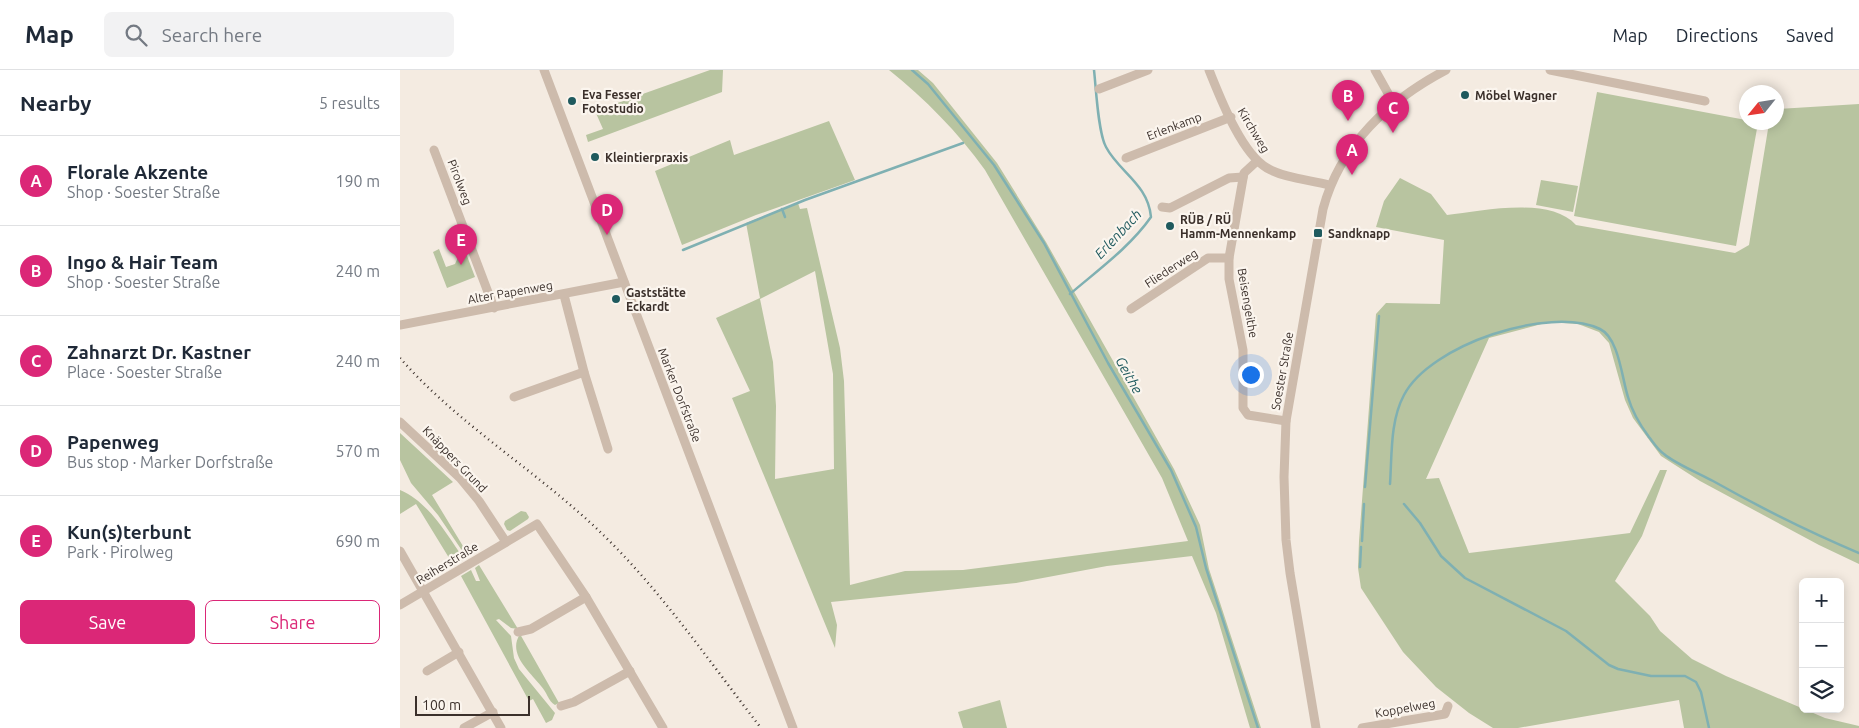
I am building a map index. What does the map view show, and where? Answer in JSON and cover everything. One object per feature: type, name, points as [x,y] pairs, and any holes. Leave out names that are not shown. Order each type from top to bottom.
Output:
[{"type":"street","name":"Marker Dorfstraße","points":[[544,70],[793,728]]},
{"type":"street","points":[[1099,89],[1148,70]]},
{"type":"street","name":"Kirchweg","points":[[1209,70],[1231,117],[1257,161],[1268,169],[1329,185]]},
{"type":"street","points":[[1375,70],[1394,104]]},
{"type":"street","name":"Soester Straße","points":[[1316,728],[1286,540],[1286,421],[1323,208],[1329,185],[1354,145],[1368,128],[1394,104],[1446,70]]},
{"type":"street","points":[[1550,70],[1705,102]]},
{"type":"street","name":"Erlenkamp","points":[[1126,158],[1231,117]]},
{"type":"street","name":"Pirolweg","points":[[434,150],[494,308]]},
{"type":"street","points":[[1162,207],[1170,208],[1229,178],[1243,177],[1244,173],[1257,161]]},
{"type":"street","name":"Beisengeithe","points":[[1243,177],[1229,258],[1230,279],[1243,350],[1244,412],[1248,415],[1286,421]]},
{"type":"street","name":"Fliederweg","points":[[1131,310],[1208,258],[1229,258]]},
{"type":"street","name":"Alter Papenweg","points":[[400,325],[624,282]]},
{"type":"street","points":[[564,295],[584,372],[608,449]]},
{"type":"street","points":[[514,397],[584,372]]},
{"type":"street","name":"Knäppers Grund","points":[[400,422],[460,478],[479,501],[506,542]]},
{"type":"street","name":"Reiherstraße","points":[[400,605],[537,524],[586,597]]},
{"type":"street","points":[[400,551],[502,728]]},
{"type":"street","points":[[518,632],[531,629],[586,597],[663,728]]},
{"type":"street","points":[[427,671],[459,652]]},
{"type":"street","points":[[561,706],[574,702],[630,671]]},
{"type":"street","name":"Koppelweg","points":[[1362,728],[1445,714],[1448,706]]},
{"type":"street","points":[[464,728],[494,712]]},
{"type":"green space","points":[[710,70],[723,70],[722,92],[588,142],[586,135],[603,129],[595,111]]},
{"type":"green space","points":[[889,70],[918,70],[933,83],[997,163],[1046,242],[1174,469],[1200,525],[1209,569],[1261,728],[1250,728],[1216,613],[1192,556],[1107,566],[1016,583],[831,602],[837,625],[835,648],[732,398],[750,391],[716,318],[760,298],[746,223],[798,203],[800,209],[807,208],[840,348],[844,381],[850,585],[905,571],[963,570],[1188,541],[1162,478],[985,170],[952,129]],"holes":[[[815,271],[833,374],[834,469],[775,479],[776,406],[773,362],[760,299]]]},
{"type":"green space","points":[[1597,92],[1739,119],[1739,130],[1757,130],[1736,246],[1574,216]]},
{"type":"green space","points":[[1859,104],[1859,564],[1819,545],[1700,481],[1661,456],[1633,418],[1625,400],[1609,343],[1599,332],[1578,324],[1549,322],[1489,338],[1426,479],[1439,478],[1469,553],[1630,533],[1660,470],[1667,470],[1642,536],[1615,581],[1650,616],[1660,631],[1692,659],[1726,676],[1799,707],[1799,713],[1813,713],[1825,718],[1859,726],[1859,728],[1684,728],[1679,700],[1518,728],[1493,728],[1469,713],[1436,687],[1403,652],[1361,588],[1358,568],[1359,541],[1376,314],[1386,303],[1440,304],[1444,240],[1376,227],[1384,201],[1400,178],[1431,194],[1447,215],[1496,209],[1533,208],[1564,216],[1576,225],[1735,253],[1749,245],[1768,130],[1784,130],[1784,109]]},
{"type":"green space","points":[[829,121],[855,180],[756,215],[682,245],[655,171],[730,140],[734,155]]},
{"type":"green space","points":[[1541,180],[1578,186],[1573,212],[1536,205]]},
{"type":"green space","points":[[461,240],[475,277],[447,288],[433,252],[439,249],[446,267],[455,264],[460,253],[457,242]]},
{"type":"green space","points":[[400,433],[453,482],[432,495],[469,556],[467,558],[438,515],[411,483],[400,460]]},
{"type":"green space","points":[[400,490],[420,502],[429,511],[464,559],[454,566],[416,504],[400,514]]},
{"type":"green space","points":[[521,511],[526,512],[529,517],[528,519],[510,531],[507,530],[504,524],[505,521]]},
{"type":"green space","points":[[479,565],[518,629],[511,628],[499,619],[496,620],[511,636],[514,658],[519,669],[555,713],[552,720],[546,723],[533,699],[529,701],[461,576],[471,570],[476,581],[480,581],[475,568]]},
{"type":"green space","points":[[520,634],[559,703],[555,705],[551,701],[543,688],[521,662],[516,649]]},
{"type":"green space","points":[[1000,700],[1007,728],[963,728],[958,712]]},
{"type":"waterway","name":"Geithe","points":[[912,70],[928,84],[994,165],[1044,243],[1108,363],[1171,470],[1196,527],[1206,568],[1258,728]]},
{"type":"waterway","name":"Erlenbach","points":[[1070,294],[1124,248],[1151,217],[1145,196],[1112,156],[1103,140],[1099,121],[1094,70]]},
{"type":"waterway","points":[[683,250],[805,200],[963,143]]},
{"type":"waterway","points":[[782,209],[785,217]]},
{"type":"waterway","points":[[1365,487],[1379,316]]},
{"type":"waterway","points":[[1390,484],[1392,438],[1396,416],[1404,395],[1418,377],[1438,360],[1464,346],[1493,334],[1522,326],[1552,322],[1578,323],[1600,329],[1612,341],[1634,413],[1656,446],[1668,457],[1767,510],[1859,553]]},
{"type":"waterway","points":[[1362,541],[1364,504]]},
{"type":"waterway","points":[[1404,504],[1420,523],[1441,556],[1465,578],[1566,631],[1609,665],[1618,669],[1651,676],[1685,676],[1696,682],[1701,692],[1709,728]]},
{"type":"waterway","points":[[1360,567],[1361,547]]},
{"type":"railway","points":[[400,358],[446,404],[571,505],[618,550],[682,624],[761,728]]},
{"type":"place","name":"Möbel Wagner","points":[[1465,95]]},
{"type":"place","name":"Eva Fesser Fotostudio","points":[[572,101]]},
{"type":"place","name":"Ingo & Hair Team","points":[[1348,121]]},
{"type":"place","name":"Zahnarzt Dr. Kastner","points":[[1393,133]]},
{"type":"place","name":"Kleintierpraxis","points":[[595,157]]},
{"type":"place","name":"Florale Akzente","points":[[1352,175]]},
{"type":"place","name":"RÜB / RÜ Hamm-Mennenkamp","points":[[1170,226]]},
{"type":"place","name":"Sandknapp","points":[[1318,233]]},
{"type":"place","name":"Papenweg","points":[[607,235]]},
{"type":"place","name":"Kun(s)terbunt","points":[[461,265]]},
{"type":"place","name":"Gaststätte Eckardt","points":[[616,299]]}]
